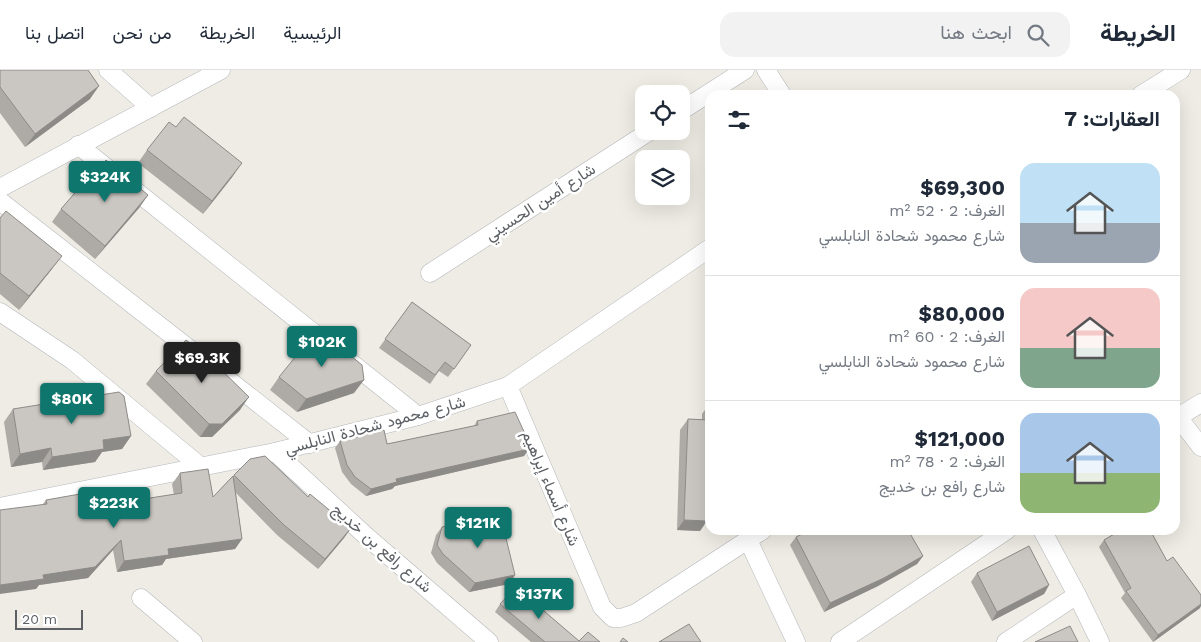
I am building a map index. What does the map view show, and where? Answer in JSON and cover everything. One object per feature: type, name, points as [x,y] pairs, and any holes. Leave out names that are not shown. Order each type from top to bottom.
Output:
[{"type":"street","points":[[108,70],[150,108]]},
{"type":"street","points":[[0,188],[221,70]]},
{"type":"street","points":[[714,90],[745,70]]},
{"type":"street","points":[[766,70],[779,90]]},
{"type":"street","points":[[1149,90],[1181,70]]},
{"type":"street","points":[[690,105],[705,96]]},
{"type":"street","name":"شارع أمين الحسيني","points":[[430,272],[636,140]]},
{"type":"street","points":[[78,145],[418,416]]},
{"type":"street","points":[[0,201],[310,444]]},
{"type":"street","name":"شارع محمود شحادة النابلسي","points":[[0,507],[310,444],[418,416],[508,386],[705,251]]},
{"type":"street","points":[[0,312],[72,360],[201,467]]},
{"type":"street","name":"شارع أسماء إبراهيم","points":[[508,386],[602,607],[612,618],[621,618],[636,612],[756,535]]},
{"type":"street","points":[[1180,416],[1201,403]]},
{"type":"street","points":[[1180,422],[1201,447]]},
{"type":"street","name":"شارع رافع بن خديج","points":[[275,452],[366,536],[489,642]]},
{"type":"street","points":[[840,642],[1000,535]]},
{"type":"street","points":[[1045,535],[1100,642]]},
{"type":"street","points":[[748,540],[796,642]]},
{"type":"street","points":[[1006,642],[1077,595]]},
{"type":"street","points":[[141,598],[193,642]]},
{"type":"building","points":[[0,70],[88,70],[99,86],[35,134],[0,87]]},
{"type":"building","points":[[184,117],[242,163],[212,201],[147,150],[169,122],[176,127]]},
{"type":"building","points":[[106,160],[148,195],[105,246],[61,209],[92,173],[94,174]]},
{"type":"building","points":[[6,211],[62,256],[29,296],[0,273],[0,218]]},
{"type":"building","points":[[412,302],[471,345],[454,369],[445,362],[435,375],[385,339]]},
{"type":"building","points":[[318,329],[362,365],[364,380],[306,399],[279,377]]},
{"type":"building","points":[[186,340],[207,356],[249,397],[222,424],[209,424],[156,371]]},
{"type":"building","points":[[119,392],[124,396],[131,436],[103,440],[104,449],[52,457],[51,448],[20,454],[13,409]]},
{"type":"building","points":[[515,412],[526,436],[529,449],[396,479],[397,482],[371,489],[355,477],[347,465],[340,441],[384,430],[387,444],[478,425],[477,421]]},
{"type":"building","points":[[688,419],[705,420],[705,521],[684,520]]},
{"type":"building","points":[[265,456],[308,497],[310,494],[351,528],[325,559],[284,525],[234,475],[250,459]]},
{"type":"building","points":[[208,469],[213,497],[233,476],[242,539],[168,549],[169,555],[124,561],[121,540],[95,567],[43,575],[44,579],[0,585],[0,510],[47,504],[46,500],[97,491],[99,506],[182,493],[180,473]]},
{"type":"building","points":[[500,514],[515,575],[475,583],[443,554],[437,545],[442,527]]},
{"type":"building","points":[[800,535],[911,535],[923,556],[884,578],[830,603],[796,537]]},
{"type":"building","points":[[1112,535],[1153,535],[1167,561],[1173,557],[1201,595],[1201,604],[1158,635],[1126,591],[1131,588],[1104,540]]},
{"type":"building","points":[[1029,546],[1049,585],[997,612],[977,573]]},
{"type":"building","points":[[516,587],[579,641],[588,632],[600,642],[545,642],[500,604]]},
{"type":"building","points":[[689,624],[701,642],[659,642]]},
{"type":"building","points":[[1070,626],[1078,642],[1035,642]]},
{"type":"building","points":[[623,638],[628,642],[620,642]]}]
